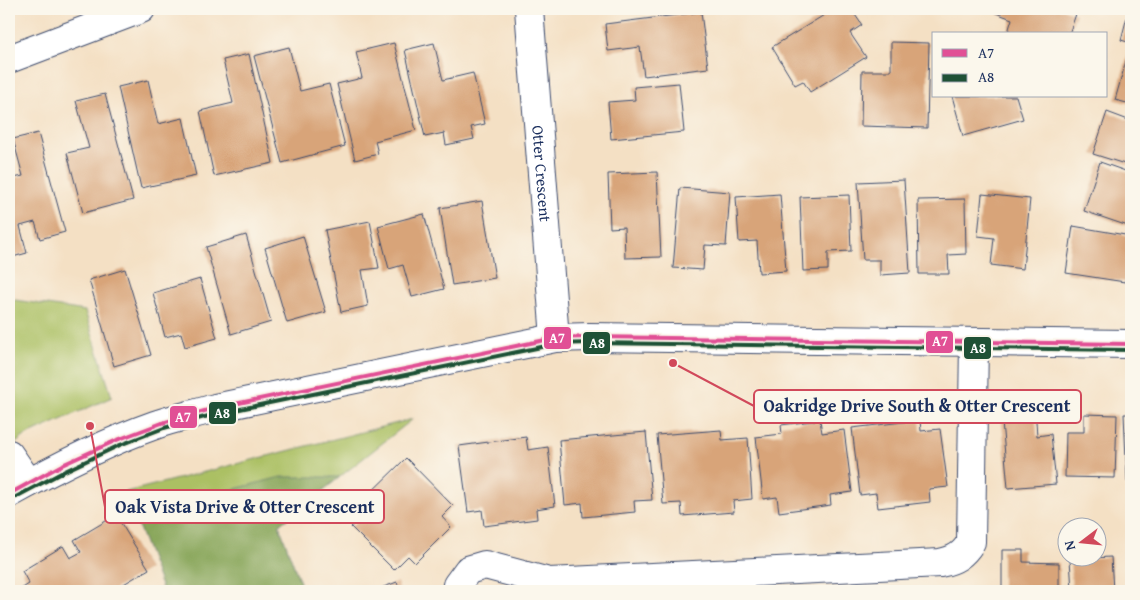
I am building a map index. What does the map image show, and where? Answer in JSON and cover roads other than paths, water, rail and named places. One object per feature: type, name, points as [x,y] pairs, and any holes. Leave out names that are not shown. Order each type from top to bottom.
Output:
[{"type":"street","points":[[9,59],[141,9]]},
{"type":"street","name":"Otter Crescent","points":[[528,9],[555,338]]},
{"type":"street","points":[[9,454],[19,489],[60,466],[131,435],[155,425],[189,415],[555,338],[1131,344]]},
{"type":"street","points":[[456,591],[457,585],[468,570],[486,565],[545,587],[952,561],[966,551],[971,542],[974,342]]},
{"type":"place","name":"Oakridge Drive South & Otter Crescent","points":[[673,363]]},
{"type":"place","name":"Oak Vista Drive & Otter Crescent","points":[[90,426]]}]
